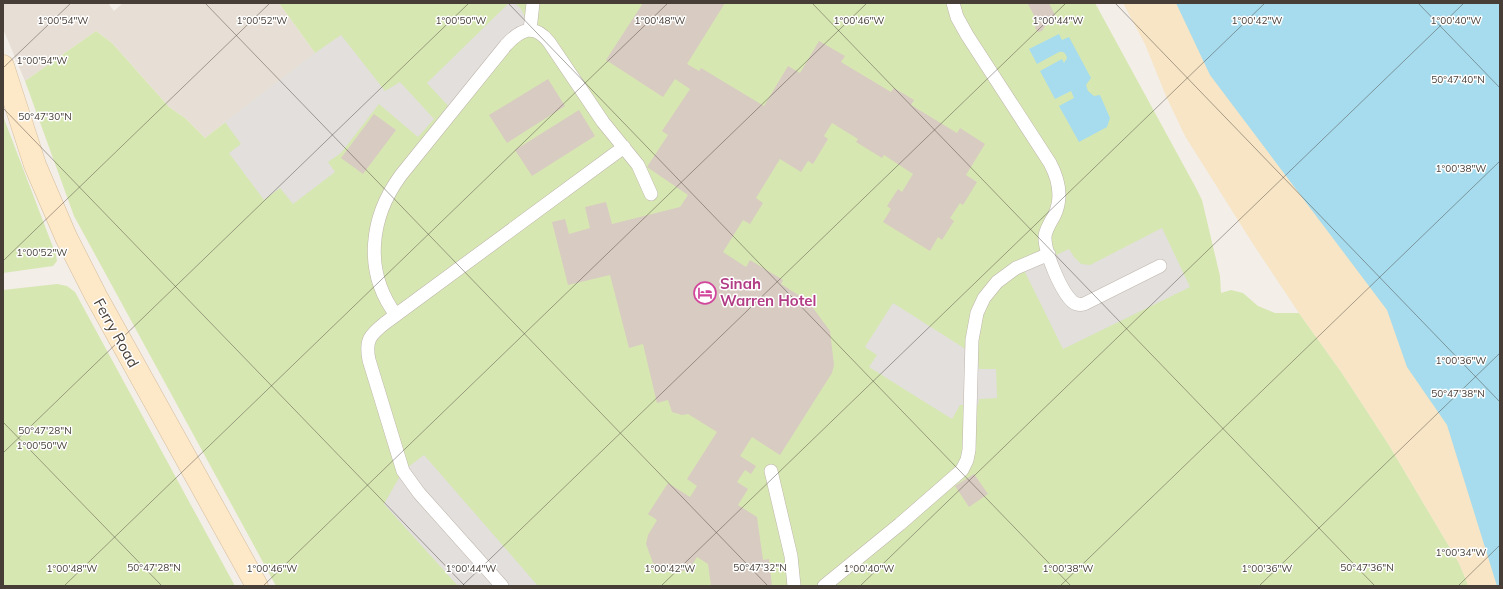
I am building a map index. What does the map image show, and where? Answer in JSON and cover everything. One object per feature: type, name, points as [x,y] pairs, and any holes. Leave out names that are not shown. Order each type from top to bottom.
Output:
[{"type":"street","name":"Ferry Road","points":[[3,66],[35,165],[66,237],[96,296],[257,586]]},
{"type":"lane","points":[[530,30],[533,3]]},
{"type":"lane","points":[[953,3],[957,17],[967,35],[1050,163],[1058,179],[1059,203],[1045,236],[1049,254],[1062,286],[1069,298],[1079,305],[1089,302],[1160,266]]},
{"type":"lane","points":[[396,315],[388,305],[378,281],[375,258],[375,240],[379,215],[389,194],[409,165],[516,34],[530,30],[540,33],[549,42],[599,115],[638,165],[648,184],[651,194]]},
{"type":"lane","points":[[502,586],[419,493],[403,471],[369,360],[367,346],[368,341],[374,332],[396,315],[624,147]]},
{"type":"lane","points":[[824,586],[900,524],[962,470],[967,460],[969,450],[972,340],[977,313],[984,298],[997,282],[1016,268],[1049,254]]},
{"type":"lane","points":[[771,471],[791,556],[794,586]]},
{"type":"shaded area","points":[[3,3],[108,3],[114,11],[123,3],[279,3],[315,53],[205,138],[185,118],[169,107],[112,43],[96,31],[25,81],[3,29]]},
{"type":"shaded area","points":[[509,3],[515,3],[521,9],[524,15],[526,30],[453,111],[427,83]]},
{"type":"shaded area","points":[[341,35],[385,91],[400,82],[434,119],[418,137],[379,104],[341,153],[328,162],[335,172],[293,204],[280,188],[264,200],[229,153],[241,144],[225,122]]},
{"type":"shaded area","points":[[1162,228],[1190,287],[1063,349],[1024,270],[1069,249],[1081,264],[1090,265]]},
{"type":"shaded area","points":[[893,303],[978,357],[979,369],[996,369],[997,398],[979,399],[978,405],[960,405],[952,419],[869,367],[877,355],[865,347]]},
{"type":"shaded area","points":[[424,455],[538,586],[458,586],[384,504],[403,471]]},
{"type":"green space","points":[[279,3],[1095,3],[1202,200],[1220,276],[1221,293],[1231,290],[1243,293],[1258,306],[1275,313],[1299,313],[1342,373],[1389,445],[1459,563],[1467,582],[1467,586],[276,586],[74,216],[25,81],[96,31],[112,43],[169,107],[185,118],[205,138],[315,53]]},
{"type":"green space","points":[[3,116],[56,255],[57,261],[53,266],[3,273]]},
{"type":"green space","points":[[57,284],[67,286],[75,292],[235,586],[3,586],[3,290]]},
{"type":"sand","points":[[1123,3],[1195,3],[1426,350],[1500,586],[1467,586],[1467,582],[1459,563],[1389,445],[1342,373],[1299,313],[1253,244],[1185,136],[1166,96],[1145,44]]},
{"type":"water","points":[[1176,3],[1500,3],[1500,586],[1497,586],[1447,425],[1407,367],[1387,310],[1210,75]]},
{"type":"water","points":[[1059,34],[1062,40],[1069,37],[1091,78],[1086,85],[1088,91],[1094,96],[1100,95],[1110,118],[1107,127],[1079,142],[1059,106],[1074,98],[1071,91],[1055,99],[1040,71],[1062,59],[1064,63],[1067,58],[1066,55],[1063,52],[1059,52],[1037,64],[1029,49]]},
{"type":"building","name":"Sinah Warren Hotel","points":[[643,3],[725,3],[687,64],[699,71],[701,68],[764,106],[788,66],[800,73],[819,41],[845,56],[841,62],[891,92],[894,88],[914,100],[911,105],[957,133],[960,128],[985,144],[966,175],[977,182],[963,205],[960,203],[950,218],[954,221],[942,240],[938,237],[930,251],[883,222],[891,209],[887,206],[898,189],[902,192],[913,174],[884,155],[882,158],[856,142],[858,139],[832,123],[824,136],[828,139],[813,164],[808,161],[801,172],[780,159],[756,198],[763,203],[750,224],[743,220],[723,252],[746,267],[750,260],[783,280],[781,284],[808,301],[830,331],[834,365],[832,373],[780,455],[752,437],[740,456],[756,466],[751,474],[745,470],[737,482],[748,489],[738,505],[757,517],[763,560],[769,559],[772,586],[711,586],[708,564],[697,557],[692,565],[683,571],[668,572],[653,563],[646,544],[648,535],[657,520],[648,514],[668,483],[690,497],[697,486],[687,479],[717,432],[688,414],[682,415],[672,412],[668,400],[657,403],[643,344],[629,348],[610,275],[568,285],[552,222],[565,219],[569,234],[590,228],[585,207],[606,202],[612,224],[680,207],[688,195],[647,167],[668,135],[662,131],[690,89],[675,79],[663,97],[606,60]]},
{"type":"building","points":[[1025,3],[1049,3],[1057,19],[1046,25],[1042,31],[1038,32],[1035,28],[1037,21],[1028,4]]},
{"type":"building","points":[[548,79],[565,106],[507,143],[489,115]]},
{"type":"building","points":[[579,110],[595,136],[532,176],[515,150]]},
{"type":"building","points":[[374,114],[396,130],[363,174],[341,158]]},
{"type":"building","points":[[974,474],[988,494],[969,507],[955,486]]},
{"type":"place","name":"Sinah Warren Hotel","points":[[705,293]]}]
